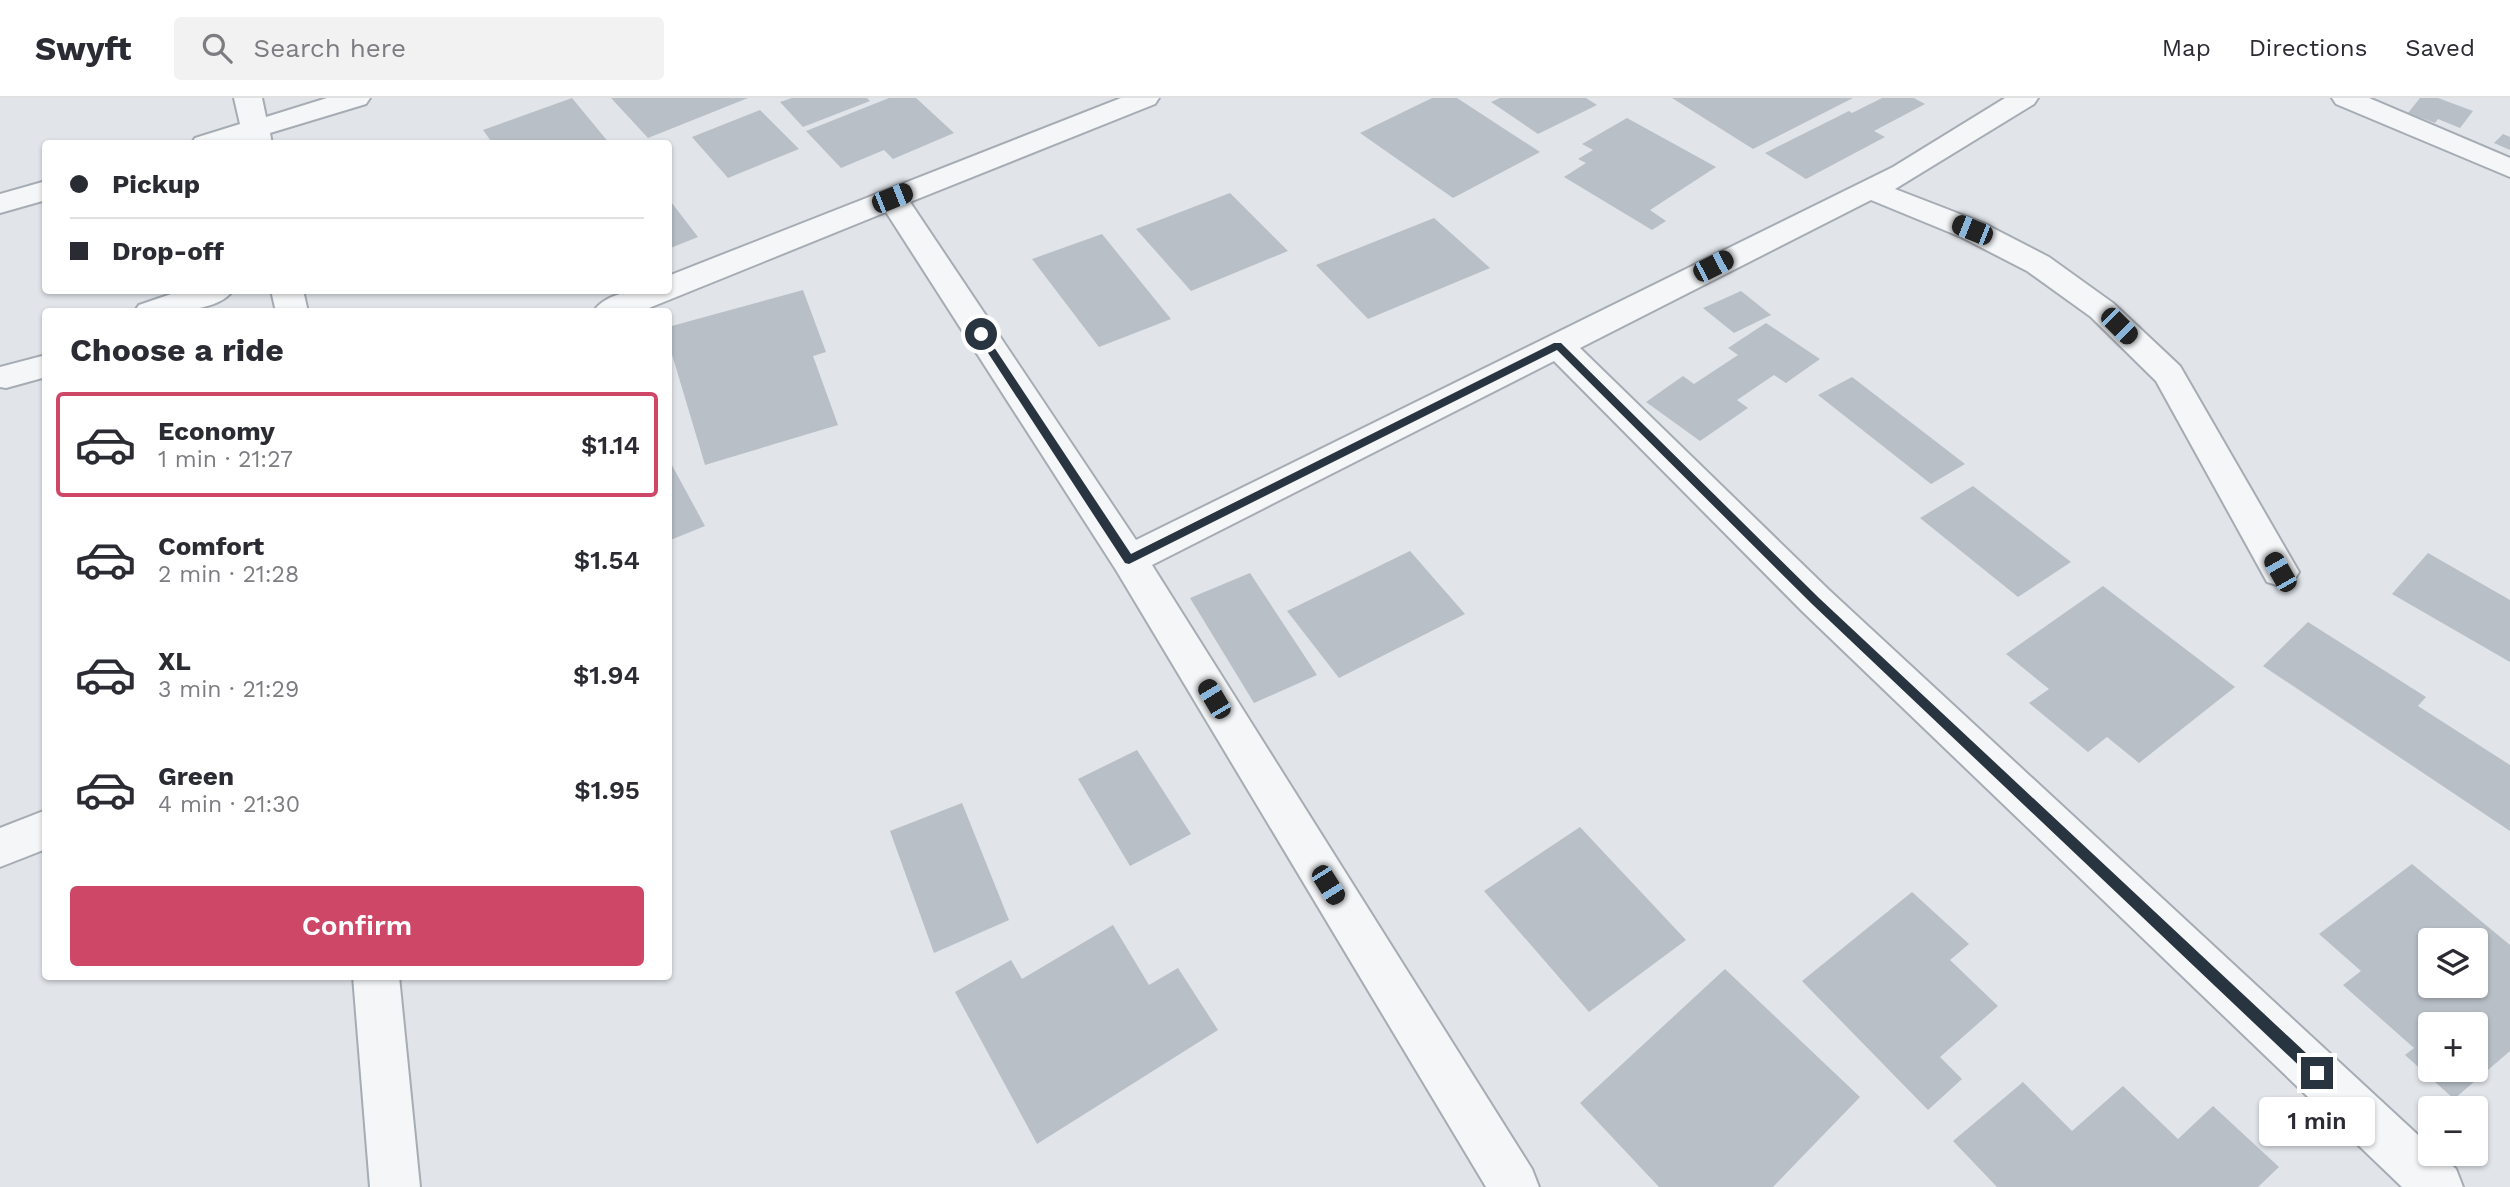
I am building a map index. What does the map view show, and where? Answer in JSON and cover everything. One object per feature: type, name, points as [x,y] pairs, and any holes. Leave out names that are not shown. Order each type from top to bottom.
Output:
[{"type":"street","points":[[248,98],[256,136]]},
{"type":"street","points":[[230,140],[256,136],[356,98]]},
{"type":"street","points":[[672,286],[1145,98]]},
{"type":"street","points":[[1129,560],[1903,173],[2024,98]]},
{"type":"street","points":[[2346,98],[2510,169]]},
{"type":"street","points":[[1869,189],[1983,235],[2038,264],[2102,310],[2168,374],[2280,572]]},
{"type":"street","points":[[0,204],[42,191]]},
{"type":"street","points":[[892,198],[1129,560],[1514,1187]]},
{"type":"street","points":[[162,308],[206,294]]},
{"type":"street","points":[[618,308],[651,294]]},
{"type":"street","points":[[1558,346],[1815,601],[2438,1187]]},
{"type":"street","points":[[6,377],[42,367]]},
{"type":"street","points":[[0,848],[42,831]]},
{"type":"street","points":[[376,980],[395,1187]]},
{"type":"building","points":[[572,98],[607,140],[490,140],[483,130]]},
{"type":"building","points":[[611,98],[748,98],[648,138]]},
{"type":"building","points":[[792,98],[867,98],[870,101],[803,127],[780,102]]},
{"type":"building","points":[[889,98],[916,98],[954,133],[893,159],[884,150],[841,168],[806,131]]},
{"type":"building","points":[[1432,98],[1457,98],[1540,152],[1453,198],[1360,133]]},
{"type":"building","points":[[1500,98],[1586,98],[1597,105],[1538,134],[1491,102]]},
{"type":"building","points":[[1672,98],[1853,98],[1753,149]]},
{"type":"building","points":[[1882,98],[1914,98],[1925,104],[1874,131],[1885,137],[1806,179],[1765,153],[1849,111],[1852,113]]},
{"type":"building","points":[[2420,98],[2438,98],[2473,111],[2460,128],[2438,119],[2435,123],[2408,113]]},
{"type":"building","points":[[760,110],[799,149],[728,178],[692,137]]},
{"type":"building","points":[[1627,118],[1716,167],[1650,210],[1666,221],[1652,230],[1564,177],[1586,163],[1578,159],[1593,150],[1582,144]]},
{"type":"building","points":[[2503,134],[2510,137],[2510,150],[2494,143]]},
{"type":"building","points":[[1230,193],[1288,251],[1191,291],[1136,229]]},
{"type":"building","points":[[672,203],[698,237],[672,247]]},
{"type":"building","points":[[1434,218],[1490,268],[1368,319],[1316,265]]},
{"type":"building","points":[[1102,234],[1171,319],[1099,347],[1032,259]]},
{"type":"building","points":[[803,290],[826,352],[813,356],[838,425],[705,465],[672,354],[672,326]]},
{"type":"building","points":[[1741,291],[1771,315],[1734,333],[1703,308]]},
{"type":"building","points":[[1766,323],[1820,359],[1786,383],[1774,375],[1737,400],[1748,408],[1700,441],[1646,402],[1683,376],[1694,384],[1738,355],[1728,348]]},
{"type":"building","points":[[1852,377],[1965,464],[1931,484],[1818,395]]},
{"type":"building","points":[[672,465],[705,526],[672,539]]},
{"type":"building","points":[[1973,486],[2071,562],[2018,597],[1920,518]]},
{"type":"building","points":[[1410,551],[1465,614],[1339,678],[1287,611]]},
{"type":"building","points":[[2428,553],[2510,600],[2510,662],[2392,594]]},
{"type":"building","points":[[1250,573],[1317,675],[1254,703],[1190,598]]},
{"type":"building","points":[[2103,586],[2235,687],[2139,763],[2107,737],[2088,752],[2029,703],[2049,689],[2006,654]]},
{"type":"building","points":[[2308,622],[2426,697],[2418,706],[2510,765],[2510,831],[2263,666]]},
{"type":"building","points":[[1137,750],[1191,834],[1130,866],[1078,779]]},
{"type":"building","points":[[962,803],[1009,920],[934,953],[890,831]]},
{"type":"building","points":[[1580,827],[1686,940],[1589,1012],[1484,891]]},
{"type":"building","points":[[2412,864],[2510,945],[2510,1051],[2488,1070],[2488,1012],[2418,1012],[2418,1067],[2405,1055],[2414,1048],[2343,985],[2361,971],[2319,934]]},
{"type":"building","points":[[1912,892],[1969,944],[1950,960],[1998,1006],[1940,1057],[1962,1079],[1928,1110],[1802,981]]},
{"type":"building","points":[[1113,925],[1149,985],[1178,968],[1218,1030],[1037,1144],[955,992],[1011,960],[1022,979]]},
{"type":"building","points":[[1725,969],[1860,1097],[1773,1187],[1659,1187],[1580,1103]]},
{"type":"building","points":[[2023,1082],[2072,1131],[2123,1086],[2178,1139],[2213,1106],[2279,1167],[2258,1187],[1997,1187],[1953,1141]]},
{"type":"building","points":[[2435,1082],[2474,1082],[2458,1096],[2451,1096]]},
{"type":"route","points":[[981,334],[1129,560],[1558,346],[1815,601],[2317,1073]]}]
